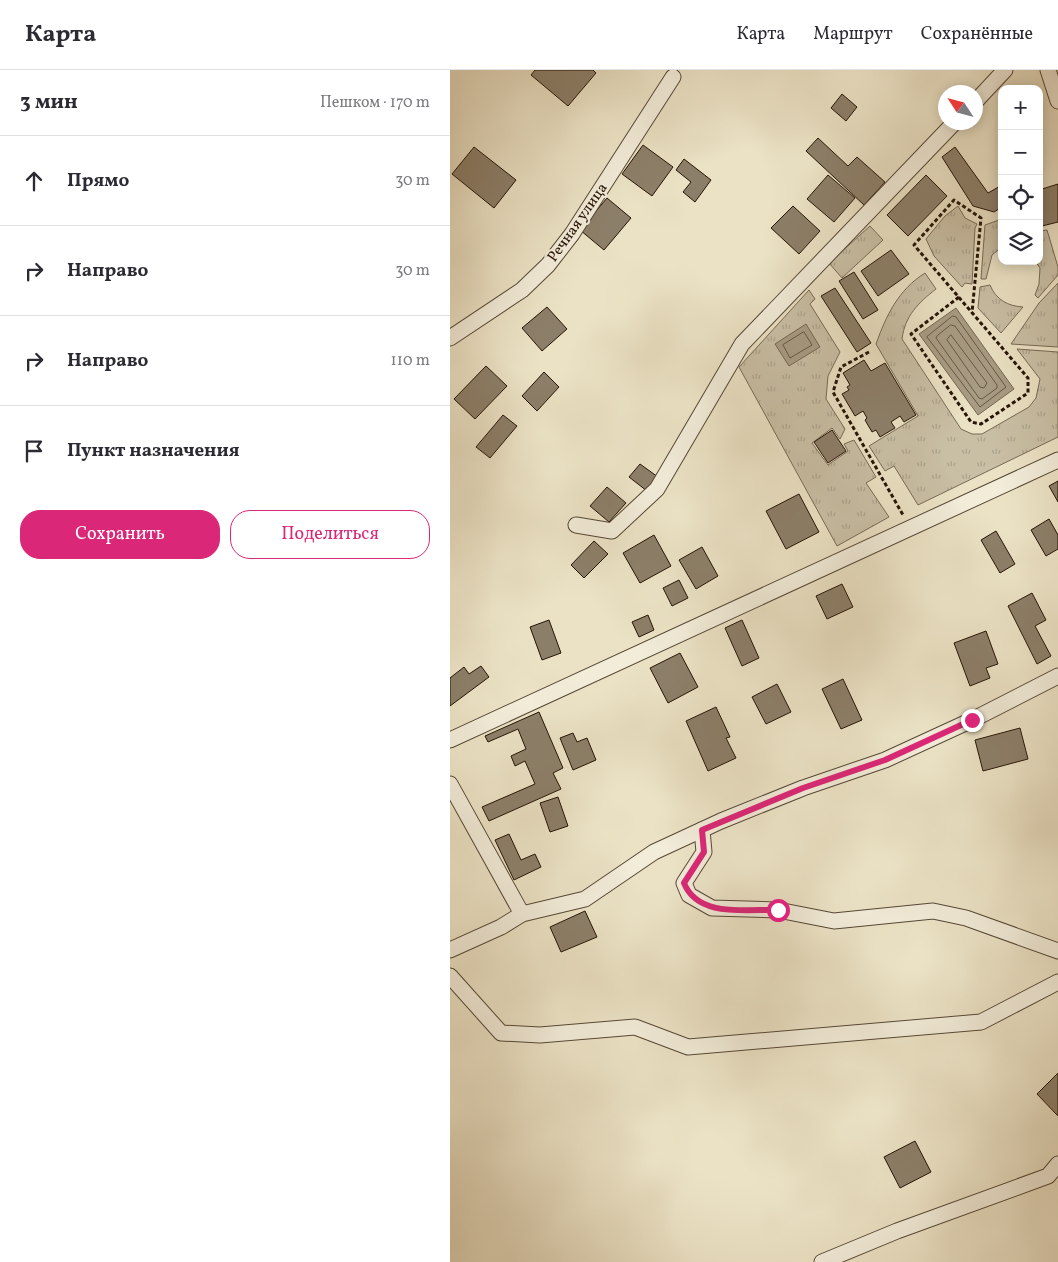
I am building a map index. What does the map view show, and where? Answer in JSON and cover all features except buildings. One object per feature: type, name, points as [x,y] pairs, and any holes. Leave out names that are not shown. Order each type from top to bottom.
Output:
[{"type":"street","points":[[983,94],[1005,70]]},
{"type":"street","points":[[1048,70],[1058,100]]},
{"type":"street","name":"Речная улица","points":[[450,338],[522,290],[548,264],[572,234],[673,77]]},
{"type":"street","points":[[576,525],[612,531],[657,489],[742,344],[947,130]]},
{"type":"street","points":[[450,740],[1058,460]]},
{"type":"street","points":[[450,950],[501,927],[522,914],[585,899],[654,852],[803,788],[885,760],[972,720],[1058,676]]},
{"type":"street","points":[[450,784],[522,914]]},
{"type":"street","points":[[702,830],[704,852],[684,883],[689,895],[712,908],[778,910],[834,920],[933,911],[966,918],[1058,951]]},
{"type":"street","points":[[450,976],[501,1033],[540,1035],[635,1027],[688,1047],[982,1022],[1058,982]]},
{"type":"street","points":[[822,1262],[898,1231],[1048,1176],[1058,1164]]},
{"type":"path","points":[[958,297],[911,334],[972,422],[981,424],[1028,393],[1028,378],[958,297],[914,245],[954,200],[981,218],[972,313]]},
{"type":"path","points":[[869,352],[841,367],[833,392],[904,516]]},
{"type":"green space","points":[[958,206],[965,218],[977,224],[975,228],[972,284],[965,283],[962,287],[934,256],[926,239],[945,216]]},
{"type":"green space","points":[[998,220],[998,250],[992,255],[986,279],[981,279],[985,225]]},
{"type":"green space","points":[[870,226],[883,240],[842,278],[829,263]]},
{"type":"green space","points":[[1047,230],[1058,267],[1058,275],[1038,298],[1035,295],[1039,284],[1040,268],[1038,265],[1043,265],[1043,231]]},
{"type":"green space","points":[[925,273],[936,289],[913,311],[906,323],[902,339],[961,429],[972,434],[982,434],[1029,407],[1036,398],[1040,379],[1017,349],[1058,352],[1058,437],[918,505],[894,466],[885,471],[869,446],[918,416],[876,344],[894,304],[907,287]]},
{"type":"green space","points":[[1058,283],[1058,347],[1011,344],[1039,303]]},
{"type":"green space","points":[[990,285],[996,295],[1003,301],[1023,307],[1001,333],[978,308],[980,287]]},
{"type":"green space","points":[[809,290],[815,299],[810,304],[840,352],[828,376],[826,399],[845,429],[840,439],[832,428],[812,443],[828,465],[848,451],[844,444],[854,440],[876,477],[866,483],[889,517],[837,546],[739,367]]},
{"type":"water","points":[[956,308],[1014,389],[978,415],[919,334]]},
{"type":"water","points":[[806,324],[820,347],[789,366],[775,344]]},
{"type":"route","points":[[778,910],[712,908],[689,895],[684,883],[704,852],[702,830],[803,788],[885,760],[972,720]]}]
